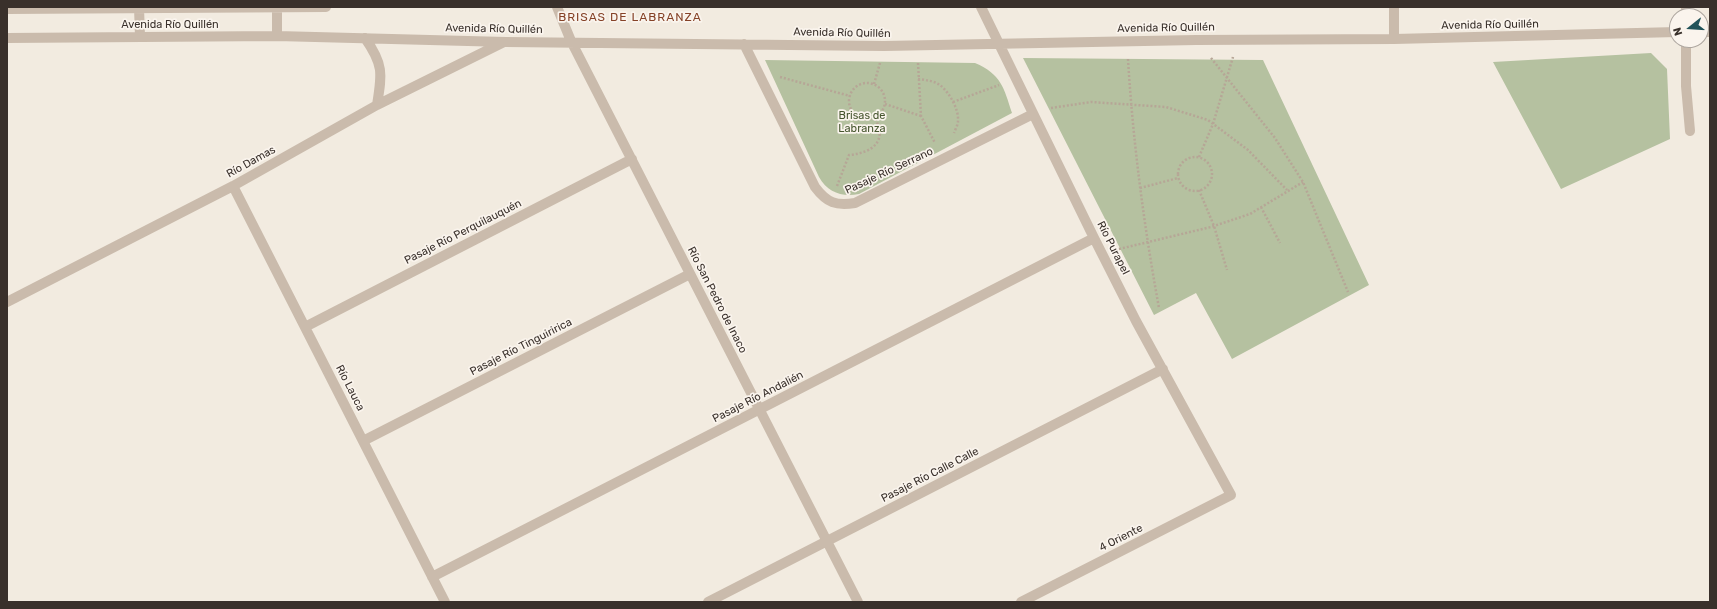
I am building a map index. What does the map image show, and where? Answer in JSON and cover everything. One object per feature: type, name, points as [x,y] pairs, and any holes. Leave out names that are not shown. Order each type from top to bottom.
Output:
[{"type":"street","points":[[277,7],[277,36]]},
{"type":"street","name":"Avenida Río Quillén","points":[[7,9],[326,7]]},
{"type":"street","name":"Río San Pedro de Inaco","points":[[557,7],[572,41],[858,602]]},
{"type":"street","name":"Río Purapel","points":[[981,7],[1015,80],[1101,252],[1162,369],[1231,495]]},
{"type":"street","points":[[1394,7],[1394,39]]},
{"type":"street","points":[[139,8],[140,37]]},
{"type":"street","name":"Avenida Río Quillén","points":[[7,38],[277,36],[506,42],[572,41],[918,45],[1196,40],[1394,39],[1669,32]]},
{"type":"street","points":[[366,38],[377,55],[382,76],[377,105]]},
{"type":"street","name":"Río Damas","points":[[7,302],[233,186],[377,105],[506,42]]},
{"type":"street","points":[[744,44],[815,187],[824,198],[832,202]]},
{"type":"street","points":[[1686,48],[1686,86],[1690,131]]},
{"type":"street","name":"Pasaje Río Serrano","points":[[832,202],[843,205],[855,202],[1033,114]]},
{"type":"street","name":"Pasaje Río Perquilauquén","points":[[305,326],[632,159]]},
{"type":"street","name":"Río Lauca","points":[[233,186],[445,602]]},
{"type":"street","name":"Pasaje Río Andalién","points":[[432,577],[1094,238]]},
{"type":"street","name":"Pasaje Río Tinguiririca","points":[[363,441],[690,274]]},
{"type":"street","name":"Pasaje Río Calle Calle","points":[[708,602],[1162,369]]},
{"type":"street","name":"4 Oriente","points":[[1021,602],[1231,495]]},
{"type":"path","points":[[1196,40],[1275,138],[1303,182],[1348,292]]},
{"type":"path","points":[[1199,157],[1213,124],[1226,77],[1239,40]]},
{"type":"path","points":[[1126,41],[1140,188],[1147,243],[1159,308]]},
{"type":"path","points":[[918,45],[918,79],[921,116],[944,159]]},
{"type":"path","points":[[776,76],[850,96]]},
{"type":"path","points":[[918,79],[929,80],[940,85],[950,96],[958,121],[954,135]]},
{"type":"path","points":[[952,102],[1015,80]]},
{"type":"path","points":[[862,84],[874,84],[883,92],[885,104],[879,114],[874,117],[863,118],[858,116],[851,107],[850,96],[852,90],[862,84]]},
{"type":"path","points":[[1033,114],[1059,106],[1091,102],[1166,107],[1208,120],[1248,150],[1287,190]]},
{"type":"path","points":[[885,104],[921,116]]},
{"type":"path","points":[[832,202],[849,155],[867,152],[875,146],[880,136],[879,125],[874,117]]},
{"type":"path","points":[[1193,157],[1199,157],[1208,164],[1212,175],[1208,184],[1199,190],[1189,190],[1180,183],[1178,178],[1179,167],[1182,162],[1193,157]]},
{"type":"path","points":[[1140,188],[1178,178]]},
{"type":"path","points":[[1101,252],[1147,243],[1214,226],[1250,214],[1287,190],[1303,182]]},
{"type":"path","points":[[1199,190],[1214,226],[1228,270]]},
{"type":"path","points":[[1261,207],[1280,243]]},
{"type":"green space","points":[[1651,53],[1667,69],[1670,139],[1561,189],[1493,62]]},
{"type":"green space","points":[[1023,58],[1263,60],[1369,285],[1232,359],[1196,293],[1154,315]]},
{"type":"green space","name":"Brisas de Labranza","points":[[765,60],[975,63],[984,67],[996,77],[1004,89],[1012,113],[859,194],[847,195],[836,193],[827,187],[819,177]]},
{"type":"district","name":"BRISAS DE LABRANZA","points":[[630,18]]}]
